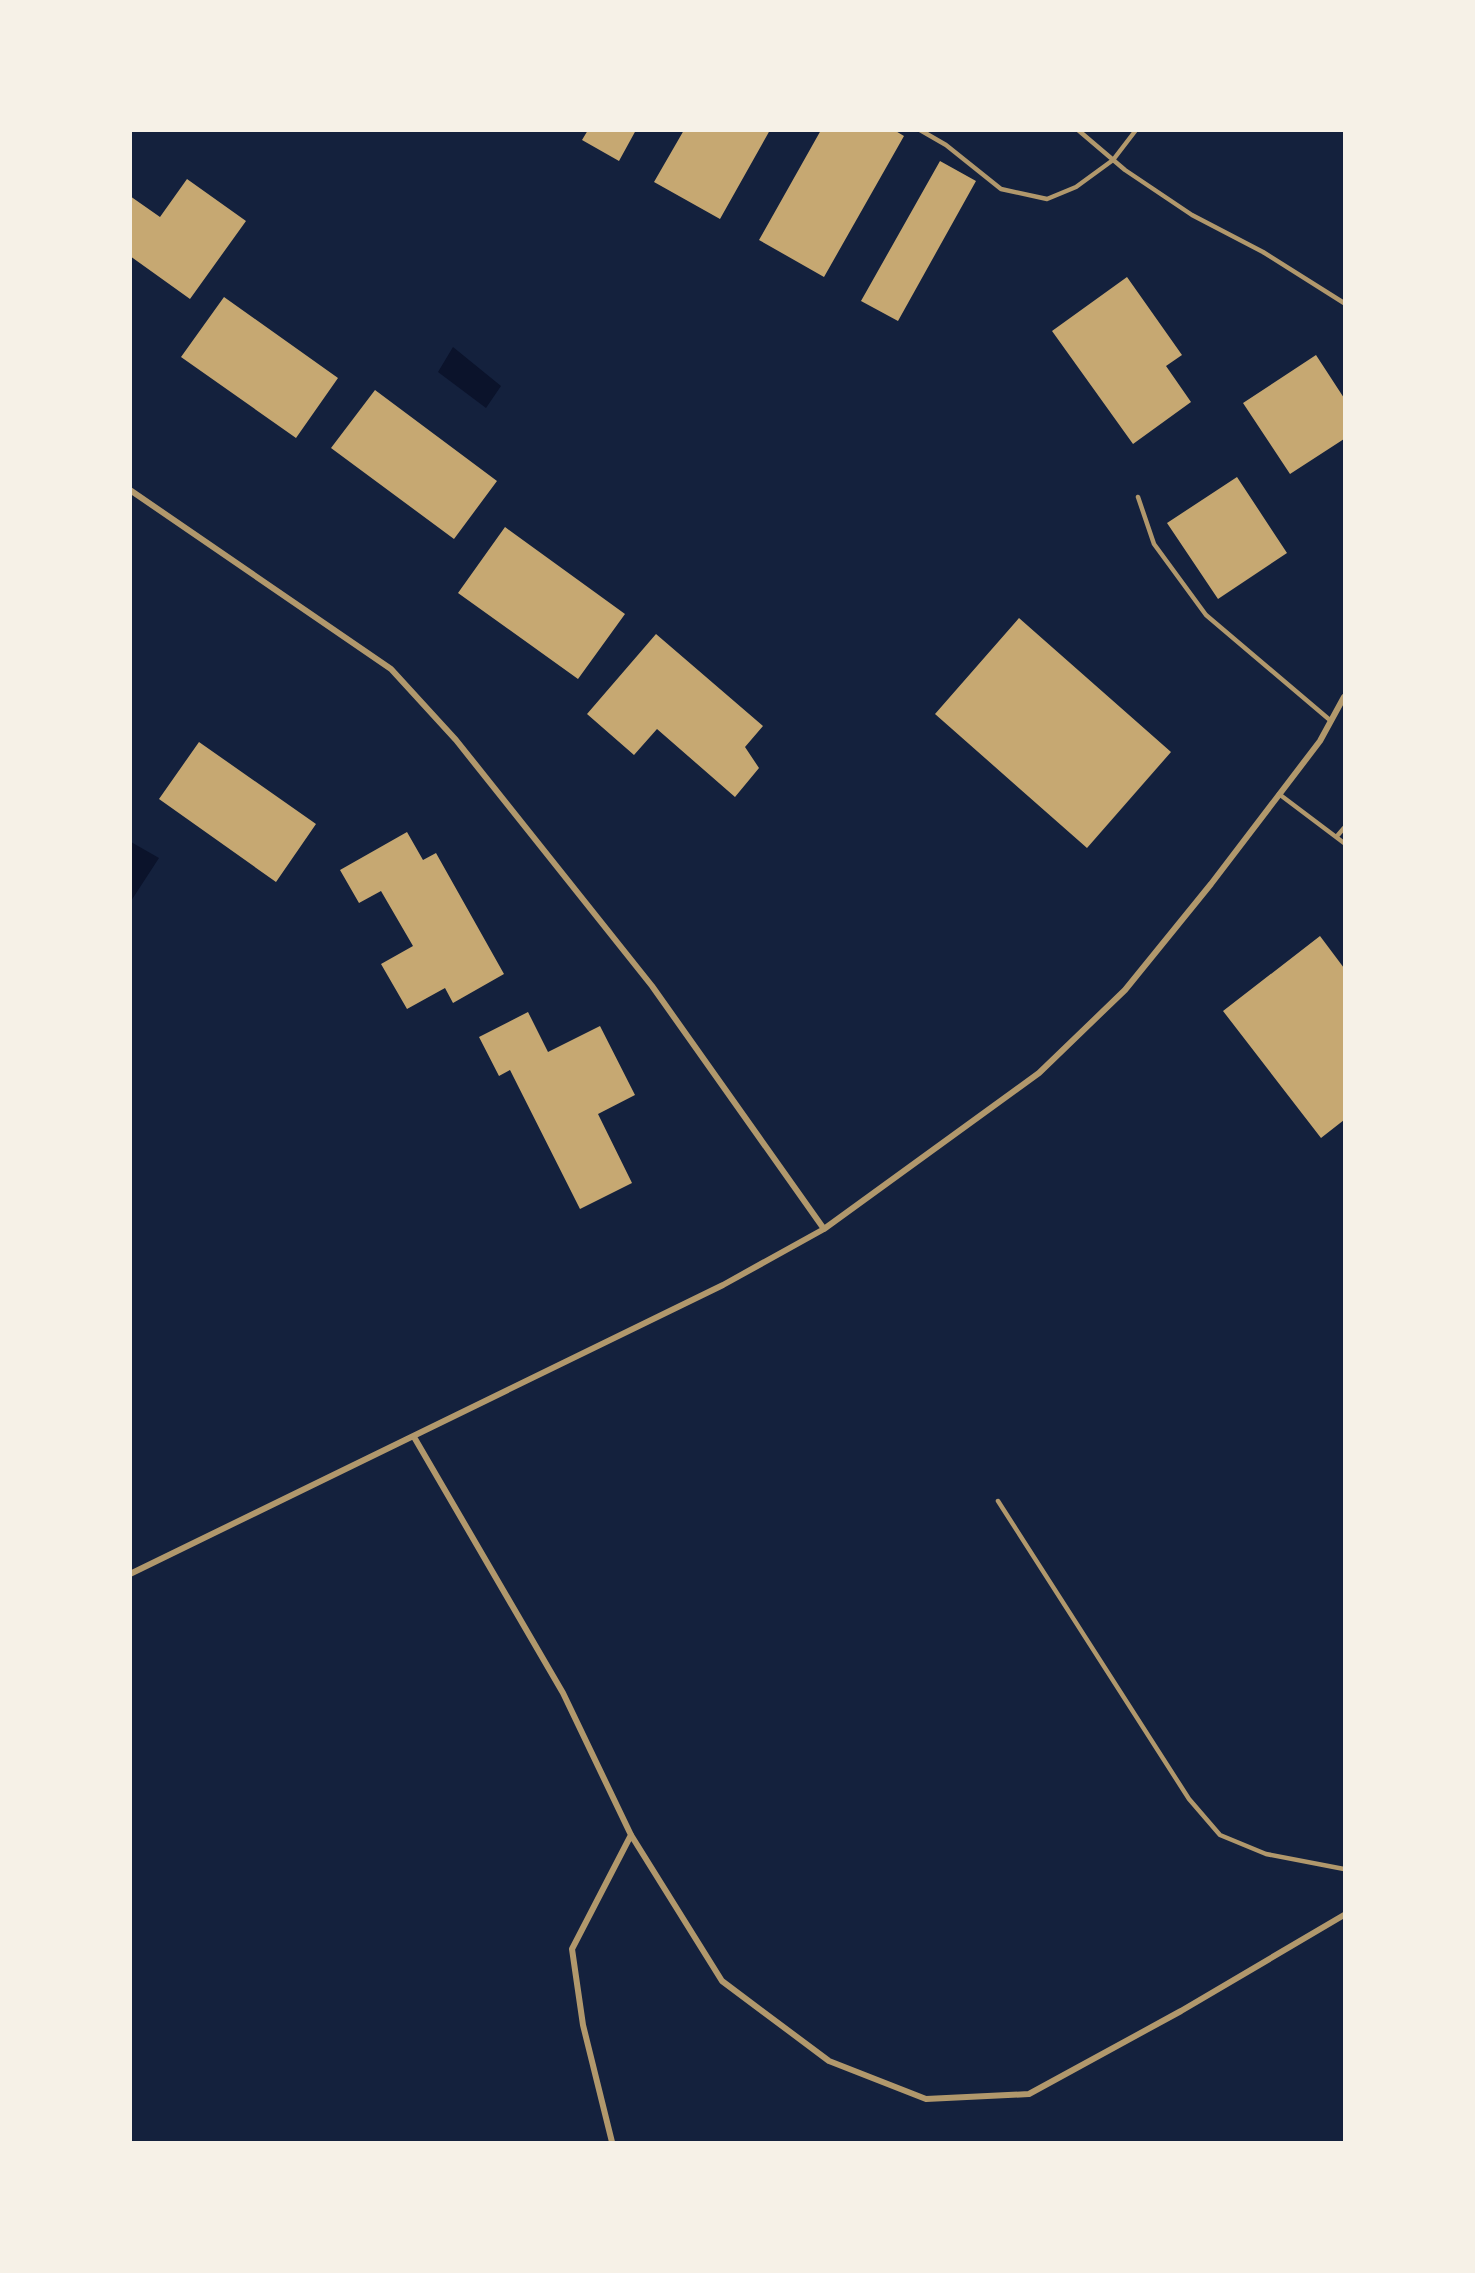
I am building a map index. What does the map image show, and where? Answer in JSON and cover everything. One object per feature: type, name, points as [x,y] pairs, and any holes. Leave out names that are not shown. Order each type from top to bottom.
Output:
[{"type":"street","points":[[130,490],[391,669],[456,740],[652,986],[824,1229]]},
{"type":"street","points":[[130,1574],[723,1285],[824,1229],[1048,1065],[1125,990],[1320,741],[1344,697]]},
{"type":"street","points":[[414,1437],[563,1693],[631,1835],[722,1981],[829,2061],[926,2099],[1029,2094],[1181,2011],[1344,1915]]},
{"type":"street","points":[[612,2142],[583,2025],[572,1949],[631,1835]]},
{"type":"lane","points":[[920,130],[946,145],[1001,189],[1047,199],[1076,187],[1113,160],[1136,130]]},
{"type":"lane","points":[[1078,130],[1113,160],[1192,215],[1263,252],[1344,303]]},
{"type":"lane","points":[[1138,497],[1154,544],[1206,615],[1331,721]]},
{"type":"lane","points":[[1279,794],[1338,835],[1344,843]]},
{"type":"lane","points":[[1338,835],[1344,828]]},
{"type":"lane","points":[[998,1501],[1189,1800],[1220,1835],[1266,1854],[1344,1869]]},
{"type":"water","points":[[453,347],[501,386],[486,408],[438,372]]},
{"type":"water","points":[[131,842],[159,858],[130,901]]},
{"type":"building","points":[[588,130],[636,130],[619,161],[582,140]]},
{"type":"building","points":[[684,130],[770,130],[720,219],[654,182]]},
{"type":"building","points":[[821,130],[894,130],[904,136],[824,277],[759,240]]},
{"type":"building","points":[[940,161],[976,181],[898,321],[861,301]]},
{"type":"building","points":[[187,179],[246,221],[190,299],[130,256],[130,196],[160,217]]},
{"type":"building","points":[[1127,277],[1182,355],[1166,366],[1191,402],[1133,444],[1052,331]]},
{"type":"building","points":[[224,297],[338,378],[296,438],[181,357]]},
{"type":"building","points":[[1316,355],[1344,398],[1344,439],[1290,474],[1243,403]]},
{"type":"building","points":[[375,390],[497,481],[454,539],[331,448]]},
{"type":"building","points":[[1237,477],[1287,553],[1218,599],[1167,523]]},
{"type":"building","points":[[505,527],[625,614],[578,679],[458,593]]},
{"type":"building","points":[[1019,618],[1171,752],[1087,848],[935,714]]},
{"type":"building","points":[[656,634],[763,726],[745,747],[759,768],[735,797],[657,729],[634,755],[587,714]]},
{"type":"building","points":[[199,742],[316,824],[276,882],[159,799]]},
{"type":"building","points":[[407,832],[423,860],[436,853],[504,974],[453,1003],[445,988],[407,1009],[381,964],[413,946],[381,891],[359,903],[340,870]]},
{"type":"building","points":[[1320,936],[1344,968],[1344,1120],[1321,1138],[1223,1011]]},
{"type":"building","points":[[528,1012],[548,1052],[600,1026],[635,1095],[598,1114],[632,1183],[580,1209],[510,1070],[499,1076],[479,1037]]}]
